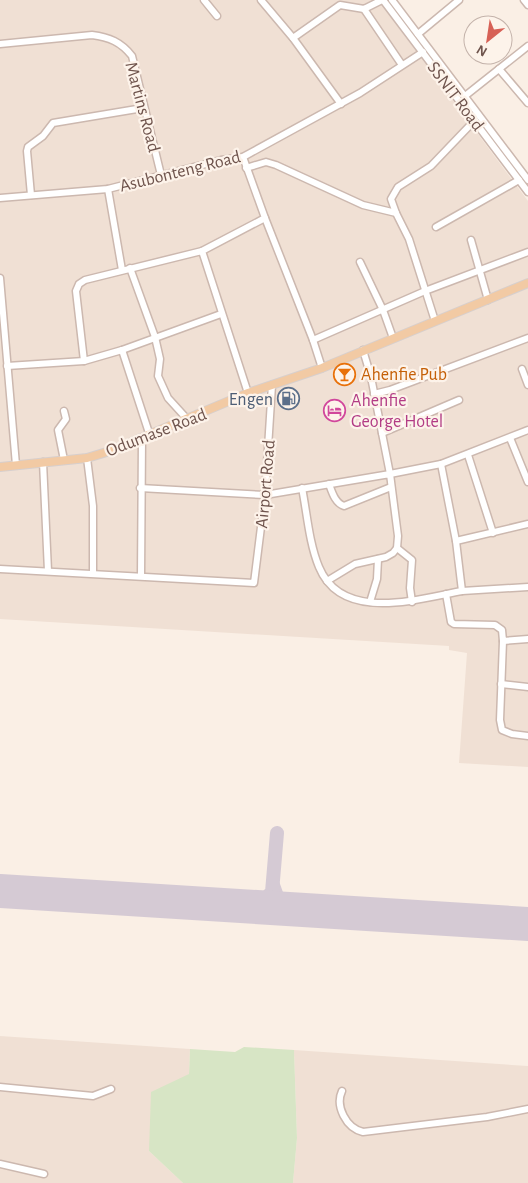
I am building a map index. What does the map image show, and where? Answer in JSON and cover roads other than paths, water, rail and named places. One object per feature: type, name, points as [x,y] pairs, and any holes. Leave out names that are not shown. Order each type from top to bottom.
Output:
[{"type":"main road","name":"Odumase Road","points":[[0,467],[87,458],[142,439],[248,393],[322,368],[528,283]]},
{"type":"street","points":[[204,0],[217,16]]},
{"type":"street","points":[[261,0],[294,38],[341,104]]},
{"type":"street","points":[[294,38],[338,2],[364,9],[383,0]]},
{"type":"street","name":"SSNIT Road","points":[[383,0],[528,192]]},
{"type":"street","name":"SSNIT Road","points":[[392,0],[528,180]]},
{"type":"street","points":[[418,34],[459,0]]},
{"type":"street","points":[[524,0],[528,5]]},
{"type":"street","points":[[364,9],[402,66]]},
{"type":"street","name":"Martins Road","points":[[0,44],[92,35],[106,36],[117,41],[132,56],[161,175]]},
{"type":"street","points":[[465,96],[528,46]]},
{"type":"street","name":"Asubonteng Road","points":[[0,198],[108,189],[221,160],[243,157],[341,104],[423,52]]},
{"type":"street","points":[[499,69],[528,103]]},
{"type":"street","points":[[31,195],[28,147],[43,136],[53,123],[144,108]]},
{"type":"street","points":[[435,321],[409,239],[396,214],[391,199],[394,191],[431,166],[475,120]]},
{"type":"street","points":[[243,157],[322,368]]},
{"type":"street","points":[[246,168],[266,162],[276,165],[363,205],[396,214]]},
{"type":"street","points":[[436,227],[519,180]]},
{"type":"street","points":[[108,189],[122,270]]},
{"type":"street","points":[[84,361],[76,291],[79,284],[85,280],[122,270],[202,251],[265,218]]},
{"type":"street","points":[[471,240],[488,300]]},
{"type":"street","points":[[202,251],[248,393]]},
{"type":"street","points":[[313,340],[425,291],[528,252]]},
{"type":"street","points":[[360,262],[384,310],[393,338]]},
{"type":"street","points":[[130,268],[155,337],[160,359],[158,376],[168,398],[188,420]]},
{"type":"street","points":[[0,278],[16,465]]},
{"type":"street","points":[[7,366],[84,361],[122,350],[221,314]]},
{"type":"street","points":[[374,394],[390,390],[528,338]]},
{"type":"street","points":[[122,350],[150,436]]},
{"type":"street","points":[[327,581],[350,566],[378,559],[393,553],[397,548],[398,536],[390,474],[363,350]]},
{"type":"street","points":[[522,369],[528,385]]},
{"type":"street","name":"Airport Road","points":[[141,576],[254,583],[265,495],[272,386]]},
{"type":"street","points":[[382,433],[459,400]]},
{"type":"street","points":[[64,411],[66,419],[58,430],[64,460]]},
{"type":"street","points":[[140,488],[265,495],[441,464],[528,430]]},
{"type":"street","points":[[510,438],[528,482]]},
{"type":"street","points":[[0,569],[141,576],[140,488],[142,439]]},
{"type":"street","points":[[468,455],[492,533]]},
{"type":"street","points":[[87,458],[93,506],[93,573]]},
{"type":"street","points":[[44,462],[48,571]]},
{"type":"street","points":[[441,464],[456,541],[462,590]]},
{"type":"street","points":[[329,484],[333,496],[339,504],[344,506],[392,488]]},
{"type":"street","points":[[302,488],[318,565],[327,581],[344,594],[370,602],[412,602],[462,590],[528,587]]},
{"type":"street","points":[[456,541],[528,524]]},
{"type":"street","points":[[397,548],[412,560],[412,602]]},
{"type":"street","points":[[370,602],[377,579],[378,559]]},
{"type":"street","points":[[446,594],[451,622],[458,626],[499,627],[502,630],[500,720],[502,730],[512,734],[528,736]]},
{"type":"street","points":[[503,641],[528,639]]},
{"type":"street","points":[[501,684],[528,687]]},
{"type":"street","points":[[0,1087],[93,1096],[112,1089]]},
{"type":"street","points":[[342,1091],[339,1099],[343,1113],[355,1129],[363,1132],[487,1117],[528,1109]]},
{"type":"street","points":[[0,1164],[44,1174]]},
{"type":"place","name":"Ahenfie Pub","points":[[345,374]]},
{"type":"place","name":"Engen","points":[[289,399]]},
{"type":"place","name":"Ahenfie George Hotel","points":[[335,410]]}]
